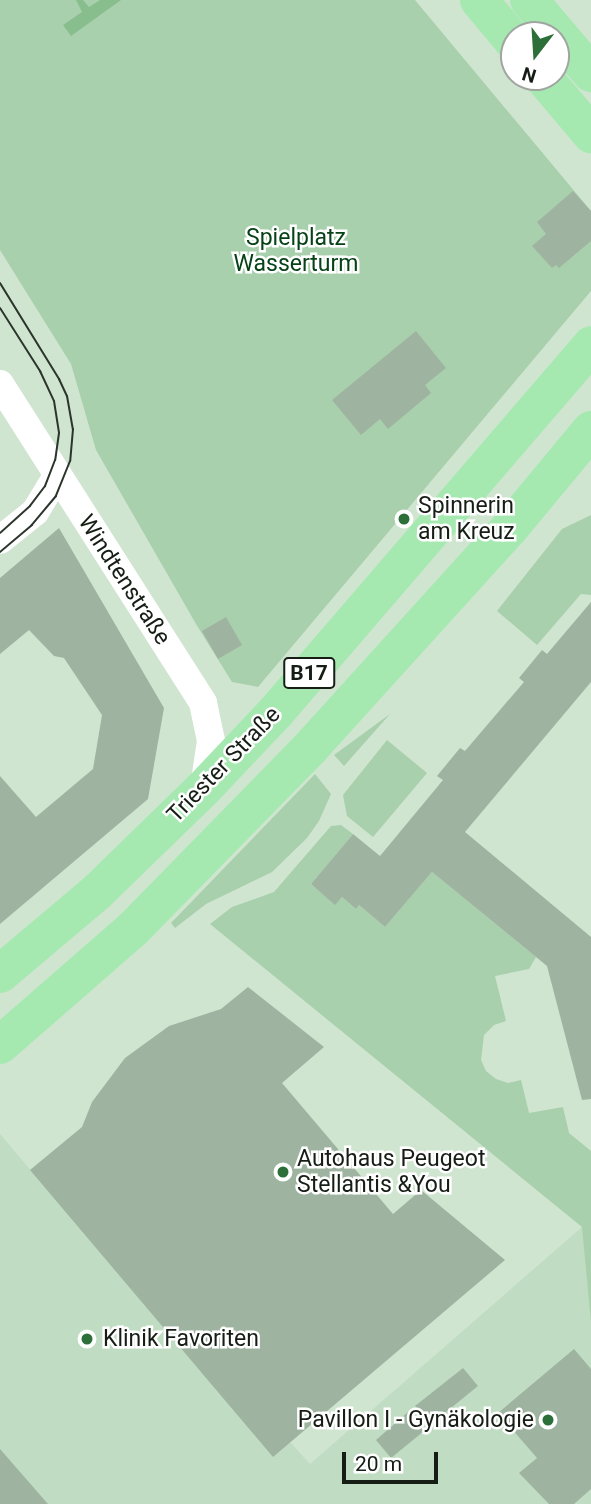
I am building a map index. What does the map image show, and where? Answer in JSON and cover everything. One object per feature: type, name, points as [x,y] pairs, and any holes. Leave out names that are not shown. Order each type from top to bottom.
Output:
[{"type":"main road","points":[[479,0],[500,25]]},
{"type":"main road","points":[[529,0],[591,73]]},
{"type":"main road","points":[[555,91],[591,134]]},
{"type":"main road","name":"Triester Straße","points":[[0,974],[97,892],[204,788],[280,708],[591,345]]},
{"type":"main road","name":"B17","points":[[0,1045],[133,929],[311,747],[508,530],[591,430]]},
{"type":"street","name":"Windtenstraße","points":[[0,384],[204,703],[211,741],[204,788]]},
{"type":"street","points":[[0,540],[35,512],[57,476]]},
{"type":"shaded area","points":[[76,0],[83,0],[89,7],[100,0],[121,0],[71,36],[63,25],[82,12]]},
{"type":"shaded area","name":"Klinik Favoriten","points":[[0,1134],[273,1456],[290,1442],[310,1464],[582,1227],[591,1235],[591,1504],[0,1504]]},
{"type":"green space","name":"Spielplatz Wasserturm","points":[[0,0],[415,0],[591,211],[591,291],[258,687],[232,682],[196,624],[96,450],[71,364],[0,250]]},
{"type":"green space","points":[[591,515],[591,595],[581,594],[537,645],[497,611],[562,529]]},
{"type":"green space","points":[[390,714],[344,766],[334,755]]},
{"type":"green space","points":[[387,740],[427,773],[373,837],[347,816],[343,795]]},
{"type":"green space","points":[[315,774],[331,794],[319,821],[307,838],[272,872],[206,904],[175,928],[171,923]]},
{"type":"green space","points":[[341,825],[353,834],[311,884],[335,904],[342,897],[356,909],[359,905],[385,927],[432,872],[536,957],[529,969],[495,976],[506,1021],[494,1025],[484,1035],[481,1060],[486,1071],[496,1079],[508,1083],[521,1080],[529,1113],[563,1107],[569,1133],[591,1151],[591,1322],[582,1227],[210,924],[232,907],[274,892],[331,826]]},
{"type":"building","points":[[573,191],[591,211],[591,241],[559,268],[556,265],[552,268],[532,246],[546,234],[537,222]]},
{"type":"building","points":[[416,331],[446,368],[425,385],[431,393],[388,429],[380,419],[361,435],[332,400]]},
{"type":"building","points":[[59,528],[164,708],[148,799],[0,924],[0,776],[36,817],[93,769],[102,715],[64,658],[54,656],[29,630],[0,654],[0,578]]},
{"type":"building","points":[[591,602],[591,682],[465,832],[591,937],[591,1099],[582,1100],[547,966],[432,872],[385,927],[359,905],[356,909],[342,897],[335,905],[311,884],[353,834],[380,856],[443,780],[437,776],[460,748],[465,751],[524,682],[519,678],[542,650],[547,654]]},
{"type":"building","points":[[226,617],[242,645],[218,659],[202,631]]},
{"type":"building","points":[[248,987],[324,1047],[282,1083],[393,1214],[421,1190],[505,1260],[273,1457],[30,1170],[82,1127],[92,1102],[125,1058],[169,1026],[221,1009]]},
{"type":"building","name":"Pavillon I - Gynäkologie","points":[[574,1349],[591,1369],[591,1489],[574,1504],[549,1504],[519,1473],[537,1458],[498,1413]]},
{"type":"building","points":[[463,1368],[478,1386],[430,1425],[415,1406]]},
{"type":"building","points":[[408,1412],[424,1431],[391,1458],[376,1440]]},
{"type":"building","points":[[0,1449],[48,1504],[0,1504]]},
{"type":"tram line","points":[[0,283],[59,379],[67,396],[73,429],[70,461],[56,496],[32,525],[0,552]]},
{"type":"tram line","points":[[0,308],[40,371],[54,401],[59,433],[55,460],[45,486],[30,506],[0,533]]},
{"type":"place","name":"Spinnerin am Kreuz","points":[[404,519]]},
{"type":"place","name":"Autohaus Peugeot Stellantis &You","points":[[283,1172]]},
{"type":"place","name":"Klinik Favoriten","points":[[87,1339]]},
{"type":"place","name":"Pavillon I - Gynäkologie","points":[[548,1420]]}]
